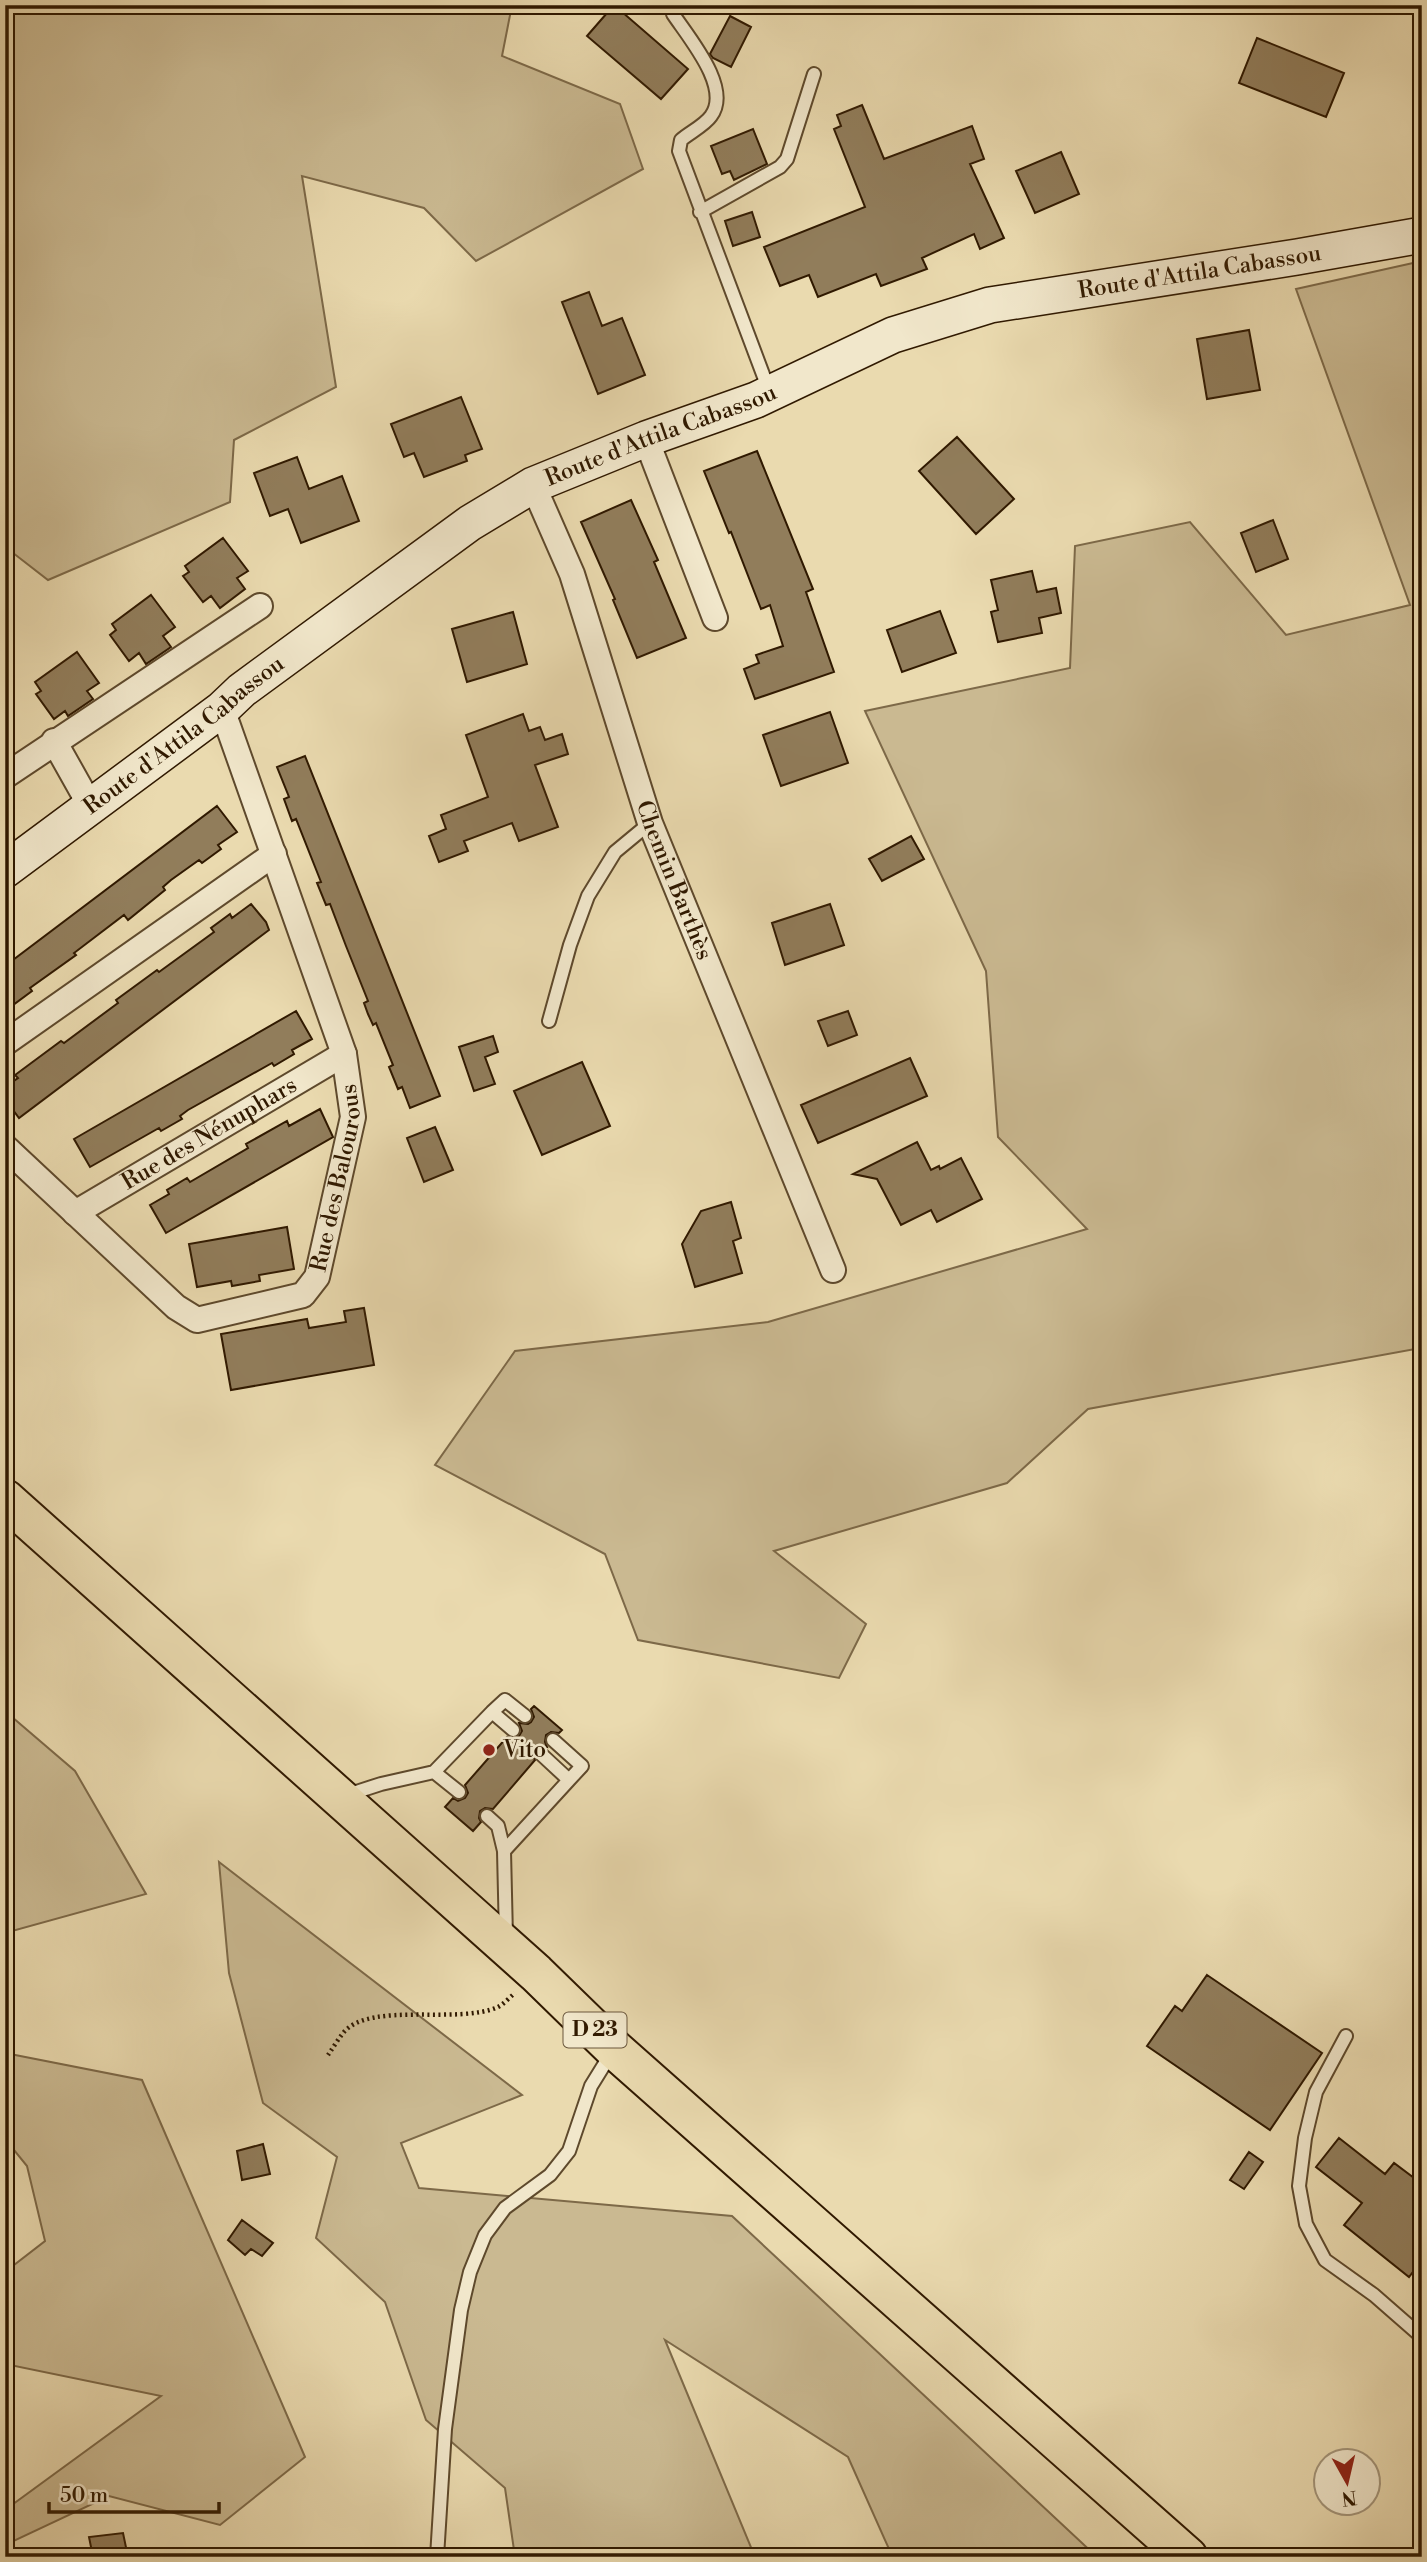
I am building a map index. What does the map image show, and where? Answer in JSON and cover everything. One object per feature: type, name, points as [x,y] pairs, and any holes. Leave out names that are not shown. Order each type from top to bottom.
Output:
[{"type":"main road","name":"Route d'Attila Cabassou","points":[[5,870],[222,709],[242,690],[470,523],[533,485],[770,393],[893,335],[990,304],[1297,257],[1422,234]]},
{"type":"main road","name":"D 23","points":[[5,1499],[536,1973],[614,2049],[1188,2557]]},
{"type":"street","points":[[646,439],[715,618]]},
{"type":"street","name":"Chemin Barthès","points":[[533,485],[572,574],[650,823],[834,1270]]},
{"type":"street","points":[[5,776],[260,606]]},
{"type":"street","name":"Rue des Balourous","points":[[5,1147],[176,1307],[197,1320],[303,1295],[317,1278],[353,1117],[344,1054],[222,709]]},
{"type":"street","points":[[54,741],[91,807]]},
{"type":"street","points":[[5,1043],[274,854]]},
{"type":"street","name":"Rue des Nénuphars","points":[[75,1213],[344,1054]]},
{"type":"lane","points":[[673,14],[716,81],[718,99],[711,117],[681,140],[678,151],[770,393]]},
{"type":"lane","points":[[700,212],[780,167],[787,159],[814,74]]},
{"type":"lane","points":[[549,1021],[570,945],[588,896],[615,852],[650,823]]},
{"type":"lane","points":[[340,1797],[434,1772],[505,1700],[525,1716]]},
{"type":"lane","points":[[492,1712],[513,1730]]},
{"type":"lane","points":[[504,1851],[582,1766],[553,1740]]},
{"type":"lane","points":[[541,1754],[569,1780]]},
{"type":"lane","points":[[434,1772],[459,1792]]},
{"type":"lane","points":[[487,1815],[498,1826],[504,1851],[506,1948]]},
{"type":"lane","points":[[1346,2036],[1317,2092],[1306,2138],[1299,2186],[1307,2224],[1325,2260],[1374,2295],[1422,2337]]},
{"type":"lane","points":[[437,2557],[445,2429],[461,2310],[470,2272],[485,2235],[505,2208],[550,2175],[569,2151],[592,2086],[614,2049]]},
{"type":"path","points":[[328,2055],[345,2030],[371,2018],[401,2015],[467,2016],[500,2007],[536,1973]]},
{"type":"shaded area","points":[[5,5],[512,5],[502,56],[620,104],[643,169],[476,261],[424,208],[302,176],[336,387],[234,440],[230,502],[48,580],[8,549],[5,550]]},
{"type":"shaded area","points":[[1422,261],[1422,1352],[1415,1349],[1088,1409],[1007,1483],[774,1551],[866,1624],[839,1678],[638,1640],[605,1554],[435,1465],[515,1351],[768,1322],[1087,1229],[998,1137],[986,971],[865,711],[1070,668],[1075,546],[1190,522],[1286,635],[1410,605],[1296,289]]},
{"type":"shaded area","points":[[5,1711],[75,1771],[146,1894],[5,1933]]},
{"type":"shaded area","points":[[219,1862],[522,2095],[401,2143],[419,2188],[732,2216],[1097,2557],[897,2557],[889,2549],[848,2457],[665,2340],[755,2557],[515,2557],[505,2488],[426,2420],[385,2302],[316,2238],[337,2157],[263,2103],[229,1973]]},
{"type":"shaded area","points":[[5,2053],[142,2080],[305,2457],[220,2525],[109,2496],[5,2545],[5,2510],[161,2396],[5,2364],[5,2272],[45,2241],[27,2166],[5,2139]]},
{"type":"building","points":[[614,5],[688,69],[661,99],[587,36]]},
{"type":"building","points":[[730,16],[751,27],[731,67],[710,54]]},
{"type":"building","points":[[1257,38],[1344,73],[1326,117],[1239,83]]},
{"type":"building","points":[[862,105],[884,159],[972,126],[984,159],[970,164],[1004,238],[980,249],[974,234],[922,258],[927,269],[881,286],[876,274],[818,297],[809,275],[780,286],[764,247],[865,207],[834,129],[841,126],[837,115]]},
{"type":"building","points":[[753,129],[767,164],[734,180],[730,171],[722,174],[711,146]]},
{"type":"building","points":[[1061,152],[1079,194],[1035,213],[1016,171]]},
{"type":"building","points":[[752,212],[760,237],[733,246],[725,221]]},
{"type":"building","points":[[589,292],[602,326],[622,318],[645,375],[598,394],[562,302]]},
{"type":"building","points":[[1249,330],[1260,390],[1207,399],[1197,339]]},
{"type":"building","points":[[461,397],[482,449],[465,455],[467,461],[424,477],[414,453],[404,457],[391,424]]},
{"type":"building","points":[[957,437],[1014,499],[976,534],[919,471]]},
{"type":"building","points":[[757,451],[813,589],[806,592],[834,672],[755,699],[744,669],[759,663],[756,655],[783,646],[770,605],[761,609],[704,471]]},
{"type":"building","points":[[297,457],[309,489],[342,476],[359,521],[301,543],[288,509],[270,516],[254,473]]},
{"type":"building","points":[[631,500],[658,560],[654,562],[686,638],[637,658],[613,600],[615,599],[581,522]]},
{"type":"building","points":[[1273,520],[1288,559],[1256,572],[1241,533]]},
{"type":"building","points":[[223,538],[248,571],[237,578],[245,589],[220,608],[211,596],[203,602],[183,576],[189,572],[185,566]]},
{"type":"building","points":[[1032,571],[1037,592],[1056,588],[1061,613],[1039,618],[1042,633],[998,642],[991,612],[998,610],[991,580]]},
{"type":"building","points":[[151,595],[175,627],[163,636],[171,647],[146,664],[139,653],[129,661],[110,635],[116,630],[112,624]]},
{"type":"building","points":[[940,611],[956,653],[902,672],[887,630]]},
{"type":"building","points":[[513,612],[527,664],[467,682],[452,629]]},
{"type":"building","points":[[77,652],[99,683],[87,691],[93,699],[68,716],[65,711],[54,719],[36,694],[41,691],[35,682]]},
{"type":"building","points":[[830,712],[848,763],[781,786],[763,735]]},
{"type":"building","points":[[523,714],[529,731],[540,727],[545,740],[562,734],[568,754],[535,765],[558,827],[519,841],[512,823],[464,841],[468,851],[439,862],[429,836],[446,829],[441,815],[488,797],[466,735]]},
{"type":"building","points":[[305,756],[440,1096],[410,1108],[402,1087],[398,1089],[389,1067],[393,1065],[376,1023],[373,1025],[368,1014],[364,1003],[368,1001],[330,904],[326,905],[317,883],[321,882],[296,819],[292,821],[284,799],[289,797],[277,767]]},
{"type":"building","points":[[217,806],[237,832],[218,845],[221,849],[202,863],[199,860],[171,880],[163,887],[165,890],[128,920],[124,915],[74,953],[76,955],[30,988],[32,991],[13,1005],[5,995],[5,966]]},
{"type":"building","points":[[911,836],[924,859],[882,881],[869,859]]},
{"type":"building","points":[[251,904],[269,930],[19,1118],[13,1110],[5,1114],[5,1087],[18,1078],[15,1075],[61,1041],[64,1043],[118,1003],[116,1000],[214,932],[211,928],[230,914],[232,918]]},
{"type":"building","points":[[830,904],[844,945],[785,965],[772,923]]},
{"type":"building","points":[[296,1011],[312,1039],[292,1050],[294,1054],[274,1066],[272,1063],[188,1110],[180,1116],[182,1119],[161,1131],[159,1128],[90,1167],[74,1139]]},
{"type":"building","points":[[848,1011],[857,1035],[828,1046],[818,1021]]},
{"type":"building","points":[[493,1036],[498,1052],[485,1057],[495,1084],[474,1091],[459,1047]]},
{"type":"building","points":[[910,1058],[927,1096],[818,1143],[801,1105]]},
{"type":"building","points":[[582,1062],[610,1126],[542,1155],[514,1091]]},
{"type":"building","points":[[320,1109],[333,1137],[166,1233],[150,1205],[169,1194],[167,1190],[187,1178],[190,1182],[248,1148],[246,1144],[287,1121],[289,1126]]},
{"type":"building","points":[[435,1127],[453,1170],[424,1182],[407,1138]]},
{"type":"building","points":[[917,1142],[931,1170],[939,1166],[940,1169],[961,1158],[982,1199],[937,1222],[931,1210],[901,1225],[877,1179],[853,1174]]},
{"type":"building","points":[[731,1202],[741,1238],[733,1241],[742,1273],[695,1287],[682,1244],[701,1211]]},
{"type":"building","points":[[287,1227],[294,1269],[259,1275],[260,1281],[232,1286],[231,1281],[197,1287],[189,1244]]},
{"type":"building","points":[[364,1308],[374,1365],[231,1390],[221,1334],[307,1319],[309,1328],[346,1322],[344,1311]]},
{"type":"building","points":[[534,1706],[562,1730],[546,1735],[547,1747],[539,1746],[534,1749],[535,1760],[493,1809],[485,1808],[480,1811],[481,1822],[473,1831],[445,1807],[453,1798],[458,1801],[465,1798],[468,1793],[465,1785],[507,1737],[512,1739],[519,1736],[522,1731],[519,1723],[531,1722],[534,1717],[531,1709]]},
{"type":"building","points":[[1207,1975],[1322,2053],[1270,2130],[1147,2046],[1175,2006],[1182,2011]]},
{"type":"building","points":[[1339,2138],[1385,2174],[1394,2163],[1422,2184],[1422,2260],[1409,2277],[1344,2225],[1362,2203],[1316,2167]]},
{"type":"building","points":[[263,2144],[270,2174],[242,2180],[237,2151]]},
{"type":"building","points":[[1249,2152],[1263,2162],[1244,2189],[1230,2180]]},
{"type":"building","points":[[242,2220],[273,2243],[262,2256],[251,2249],[245,2255],[228,2240]]},
{"type":"building","points":[[123,2533],[128,2557],[93,2557],[89,2537]]},
{"type":"place","name":"Vito","points":[[489,1750]]}]
